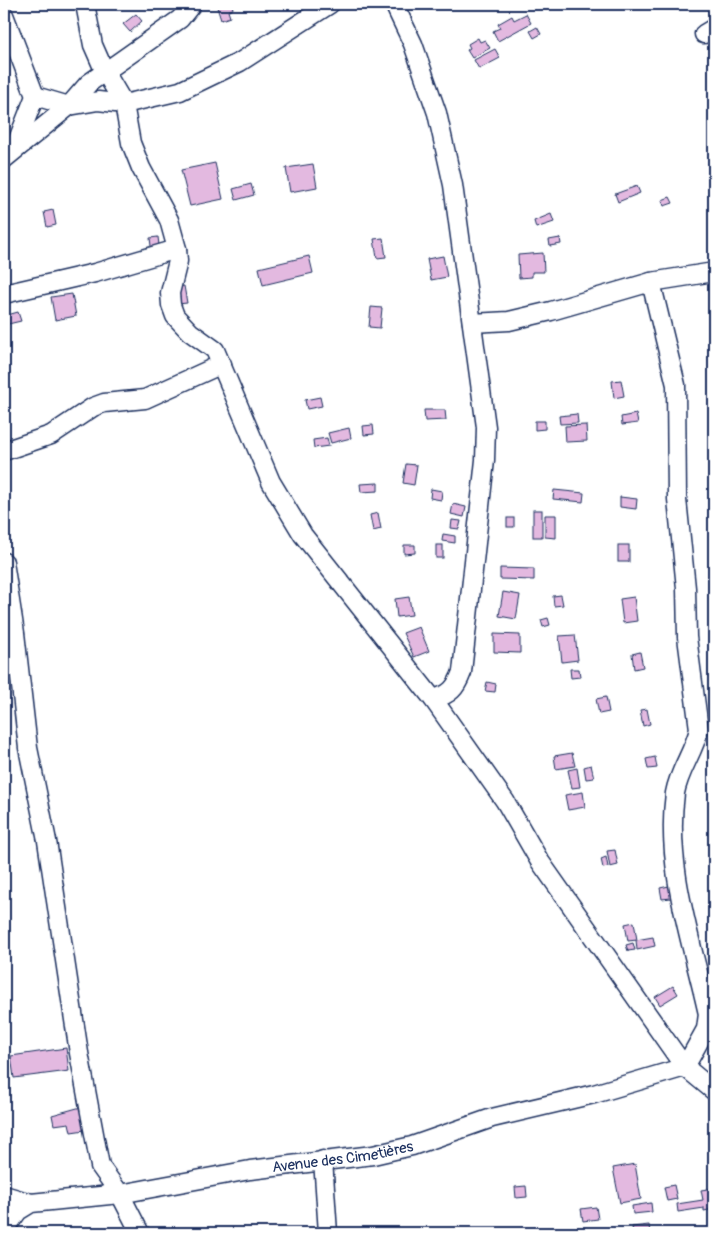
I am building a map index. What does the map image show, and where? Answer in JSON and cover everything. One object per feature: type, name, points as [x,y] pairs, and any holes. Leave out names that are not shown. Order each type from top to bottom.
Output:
[{"type":"street","points":[[85,4],[93,45],[104,70],[124,104],[131,143],[141,168],[169,220],[177,249],[178,261],[170,293],[171,305],[175,316],[190,332],[215,350],[271,482],[303,535],[433,699],[505,801],[539,860],[685,1067],[714,1091]]},
{"type":"street","points":[[9,153],[69,106],[89,83],[104,70],[180,19],[192,4]]},
{"type":"street","points":[[35,96],[69,106],[98,101],[124,104],[180,91],[240,62],[330,4]]},
{"type":"street","points":[[394,4],[413,44],[437,113],[453,185],[486,427],[465,657],[462,672],[456,686],[446,696],[433,699]]},
{"type":"street","points":[[4,15],[35,96],[9,153]]},
{"type":"street","points":[[4,294],[96,273],[177,249]]},
{"type":"street","points":[[472,324],[509,321],[651,282],[714,272]]},
{"type":"street","points":[[651,282],[676,385],[677,499],[686,588],[688,645],[699,729],[696,744],[678,779],[675,794],[675,874],[708,1014],[706,1029],[685,1067]]},
{"type":"street","points":[[4,450],[51,435],[94,407],[104,403],[145,399],[222,364]]},
{"type":"street","points":[[4,562],[15,633],[28,748],[47,841],[79,1053],[100,1166],[120,1194],[140,1233]]},
{"type":"street","name":"Avenue des Cimetières","points":[[31,1203],[120,1194],[250,1170],[373,1155],[412,1146],[492,1118],[594,1094],[685,1067]]},
{"type":"street","points":[[323,1160],[328,1233]]},
{"type":"street","points":[[88,1196],[100,1166]]},
{"type":"street","points":[[4,1195],[31,1203]]},
{"type":"street","points":[[4,1231],[18,1211],[31,1203]]},
{"type":"building","points":[[216,4],[232,4],[233,9],[228,11],[230,17],[221,20]]},
{"type":"building","points":[[136,14],[142,21],[130,32],[123,24]]},
{"type":"building","points":[[526,14],[531,23],[498,41],[493,31],[500,28],[498,24],[512,16],[514,20]]},
{"type":"building","points":[[537,27],[541,34],[534,38],[530,31]]},
{"type":"building","points":[[478,38],[480,42],[485,40],[490,48],[472,58],[467,50],[470,48],[468,44]]},
{"type":"building","points":[[495,49],[500,58],[479,69],[474,60]]},
{"type":"building","points":[[215,163],[223,199],[190,206],[181,170]]},
{"type":"building","points":[[313,164],[317,187],[290,192],[286,168]]},
{"type":"building","points":[[251,184],[254,195],[236,200],[233,189]]},
{"type":"building","points":[[637,186],[640,193],[618,202],[615,194]]},
{"type":"building","points":[[670,197],[673,203],[664,206],[662,200]]},
{"type":"building","points":[[53,210],[56,225],[47,227],[44,212]]},
{"type":"building","points":[[551,214],[554,222],[536,228],[534,221]]},
{"type":"building","points":[[158,237],[160,253],[152,254],[150,238]]},
{"type":"building","points":[[383,238],[386,257],[377,258],[374,239]]},
{"type":"building","points":[[560,238],[561,244],[550,246],[549,240]]},
{"type":"building","points":[[543,253],[544,272],[532,272],[532,277],[519,278],[518,255]]},
{"type":"building","points":[[309,256],[313,273],[263,285],[259,268]]},
{"type":"building","points":[[443,256],[447,277],[431,280],[427,259]]},
{"type":"building","points":[[184,286],[187,303],[178,304],[175,287]]},
{"type":"building","points":[[72,294],[76,316],[55,320],[51,297]]},
{"type":"building","points":[[371,307],[382,308],[380,328],[369,327]]},
{"type":"building","points":[[18,312],[21,321],[4,325],[4,316]]},
{"type":"building","points":[[621,380],[624,396],[614,398],[612,381]]},
{"type":"building","points":[[320,397],[322,406],[307,409],[305,400]]},
{"type":"building","points":[[424,410],[445,410],[446,420],[425,421]]},
{"type":"building","points":[[577,414],[578,423],[560,424],[559,416]]},
{"type":"building","points":[[636,414],[638,423],[622,425],[621,417]]},
{"type":"building","points":[[535,421],[545,421],[545,429],[535,430]]},
{"type":"building","points":[[373,425],[374,434],[364,435],[363,426]]},
{"type":"building","points":[[586,425],[587,441],[566,442],[565,426]]},
{"type":"building","points":[[349,428],[351,438],[331,443],[328,433]]},
{"type":"building","points":[[327,438],[329,446],[314,448],[313,440]]},
{"type":"building","points":[[406,464],[417,465],[414,485],[403,483]]},
{"type":"building","points":[[378,483],[378,491],[361,492],[360,484]]},
{"type":"building","points":[[431,489],[442,491],[441,500],[430,498]]},
{"type":"building","points":[[554,490],[584,493],[583,502],[553,499]]},
{"type":"building","points":[[620,497],[637,499],[636,509],[620,507]]},
{"type":"building","points":[[453,504],[466,507],[464,517],[451,514]]},
{"type":"building","points":[[533,510],[542,510],[542,537],[533,537]]},
{"type":"building","points":[[378,513],[381,529],[373,531],[370,515]]},
{"type":"building","points":[[545,515],[556,515],[556,538],[545,537]]},
{"type":"building","points":[[507,518],[514,518],[514,527],[507,527]]},
{"type":"building","points":[[452,520],[461,521],[459,529],[451,528]]},
{"type":"building","points":[[443,534],[455,536],[455,543],[442,541]]},
{"type":"building","points":[[404,545],[415,545],[415,553],[404,554]]},
{"type":"building","points":[[436,545],[443,545],[443,558],[436,558]]},
{"type":"building","points":[[618,545],[629,545],[629,562],[618,562]]},
{"type":"building","points":[[500,568],[534,569],[534,580],[500,579]]},
{"type":"building","points":[[503,592],[520,595],[516,619],[499,616]]},
{"type":"building","points":[[561,595],[563,605],[554,606],[553,596]]},
{"type":"building","points":[[409,597],[412,615],[397,617],[395,599]]},
{"type":"building","points":[[634,597],[637,621],[623,623],[620,599]]},
{"type":"building","points":[[548,618],[550,625],[543,627],[541,620]]},
{"type":"building","points":[[419,627],[429,651],[414,657],[403,633]]},
{"type":"building","points":[[494,634],[520,635],[520,653],[494,652]]},
{"type":"building","points":[[575,635],[578,660],[562,662],[559,636]]},
{"type":"building","points":[[640,652],[643,667],[634,669],[632,654]]},
{"type":"building","points":[[570,669],[579,669],[580,677],[571,678]]},
{"type":"building","points":[[487,682],[496,684],[495,692],[485,691]]},
{"type":"building","points":[[606,697],[609,712],[599,714],[596,699]]},
{"type":"building","points":[[647,709],[650,724],[643,726],[640,710]]},
{"type":"building","points":[[572,753],[575,766],[556,769],[554,756]]},
{"type":"building","points":[[655,757],[657,768],[648,769],[646,759]]},
{"type":"building","points":[[591,765],[594,778],[586,779],[584,767]]},
{"type":"building","points":[[577,768],[580,787],[572,788],[568,770]]},
{"type":"building","points":[[583,792],[585,807],[568,810],[565,795]]},
{"type":"building","points":[[615,850],[618,865],[610,867],[607,851]]},
{"type":"building","points":[[606,857],[608,867],[603,868],[601,859]]},
{"type":"building","points":[[669,886],[671,898],[662,899],[660,888]]},
{"type":"building","points":[[634,922],[637,940],[628,941],[625,924]]},
{"type":"building","points":[[653,937],[655,946],[637,950],[636,940]]},
{"type":"building","points":[[633,943],[635,950],[628,951],[626,945]]},
{"type":"building","points":[[673,986],[678,994],[660,1005],[655,997]]},
{"type":"building","points":[[66,1048],[69,1071],[14,1078],[11,1056]]},
{"type":"building","points":[[81,1107],[85,1130],[71,1132],[69,1123],[54,1125],[52,1115]]},
{"type":"building","points":[[635,1164],[641,1199],[620,1203],[613,1168]]},
{"type":"building","points":[[674,1185],[677,1199],[667,1201],[664,1187]]},
{"type":"building","points":[[526,1186],[527,1197],[516,1198],[515,1187]]},
{"type":"building","points":[[714,1188],[714,1209],[704,1211],[704,1208],[678,1212],[677,1204],[703,1200],[701,1190]]},
{"type":"building","points":[[651,1203],[652,1212],[633,1214],[632,1206]]},
{"type":"building","points":[[596,1207],[598,1219],[583,1221],[581,1209]]},
{"type":"building","points":[[649,1225],[650,1233],[633,1233],[632,1227]]}]
